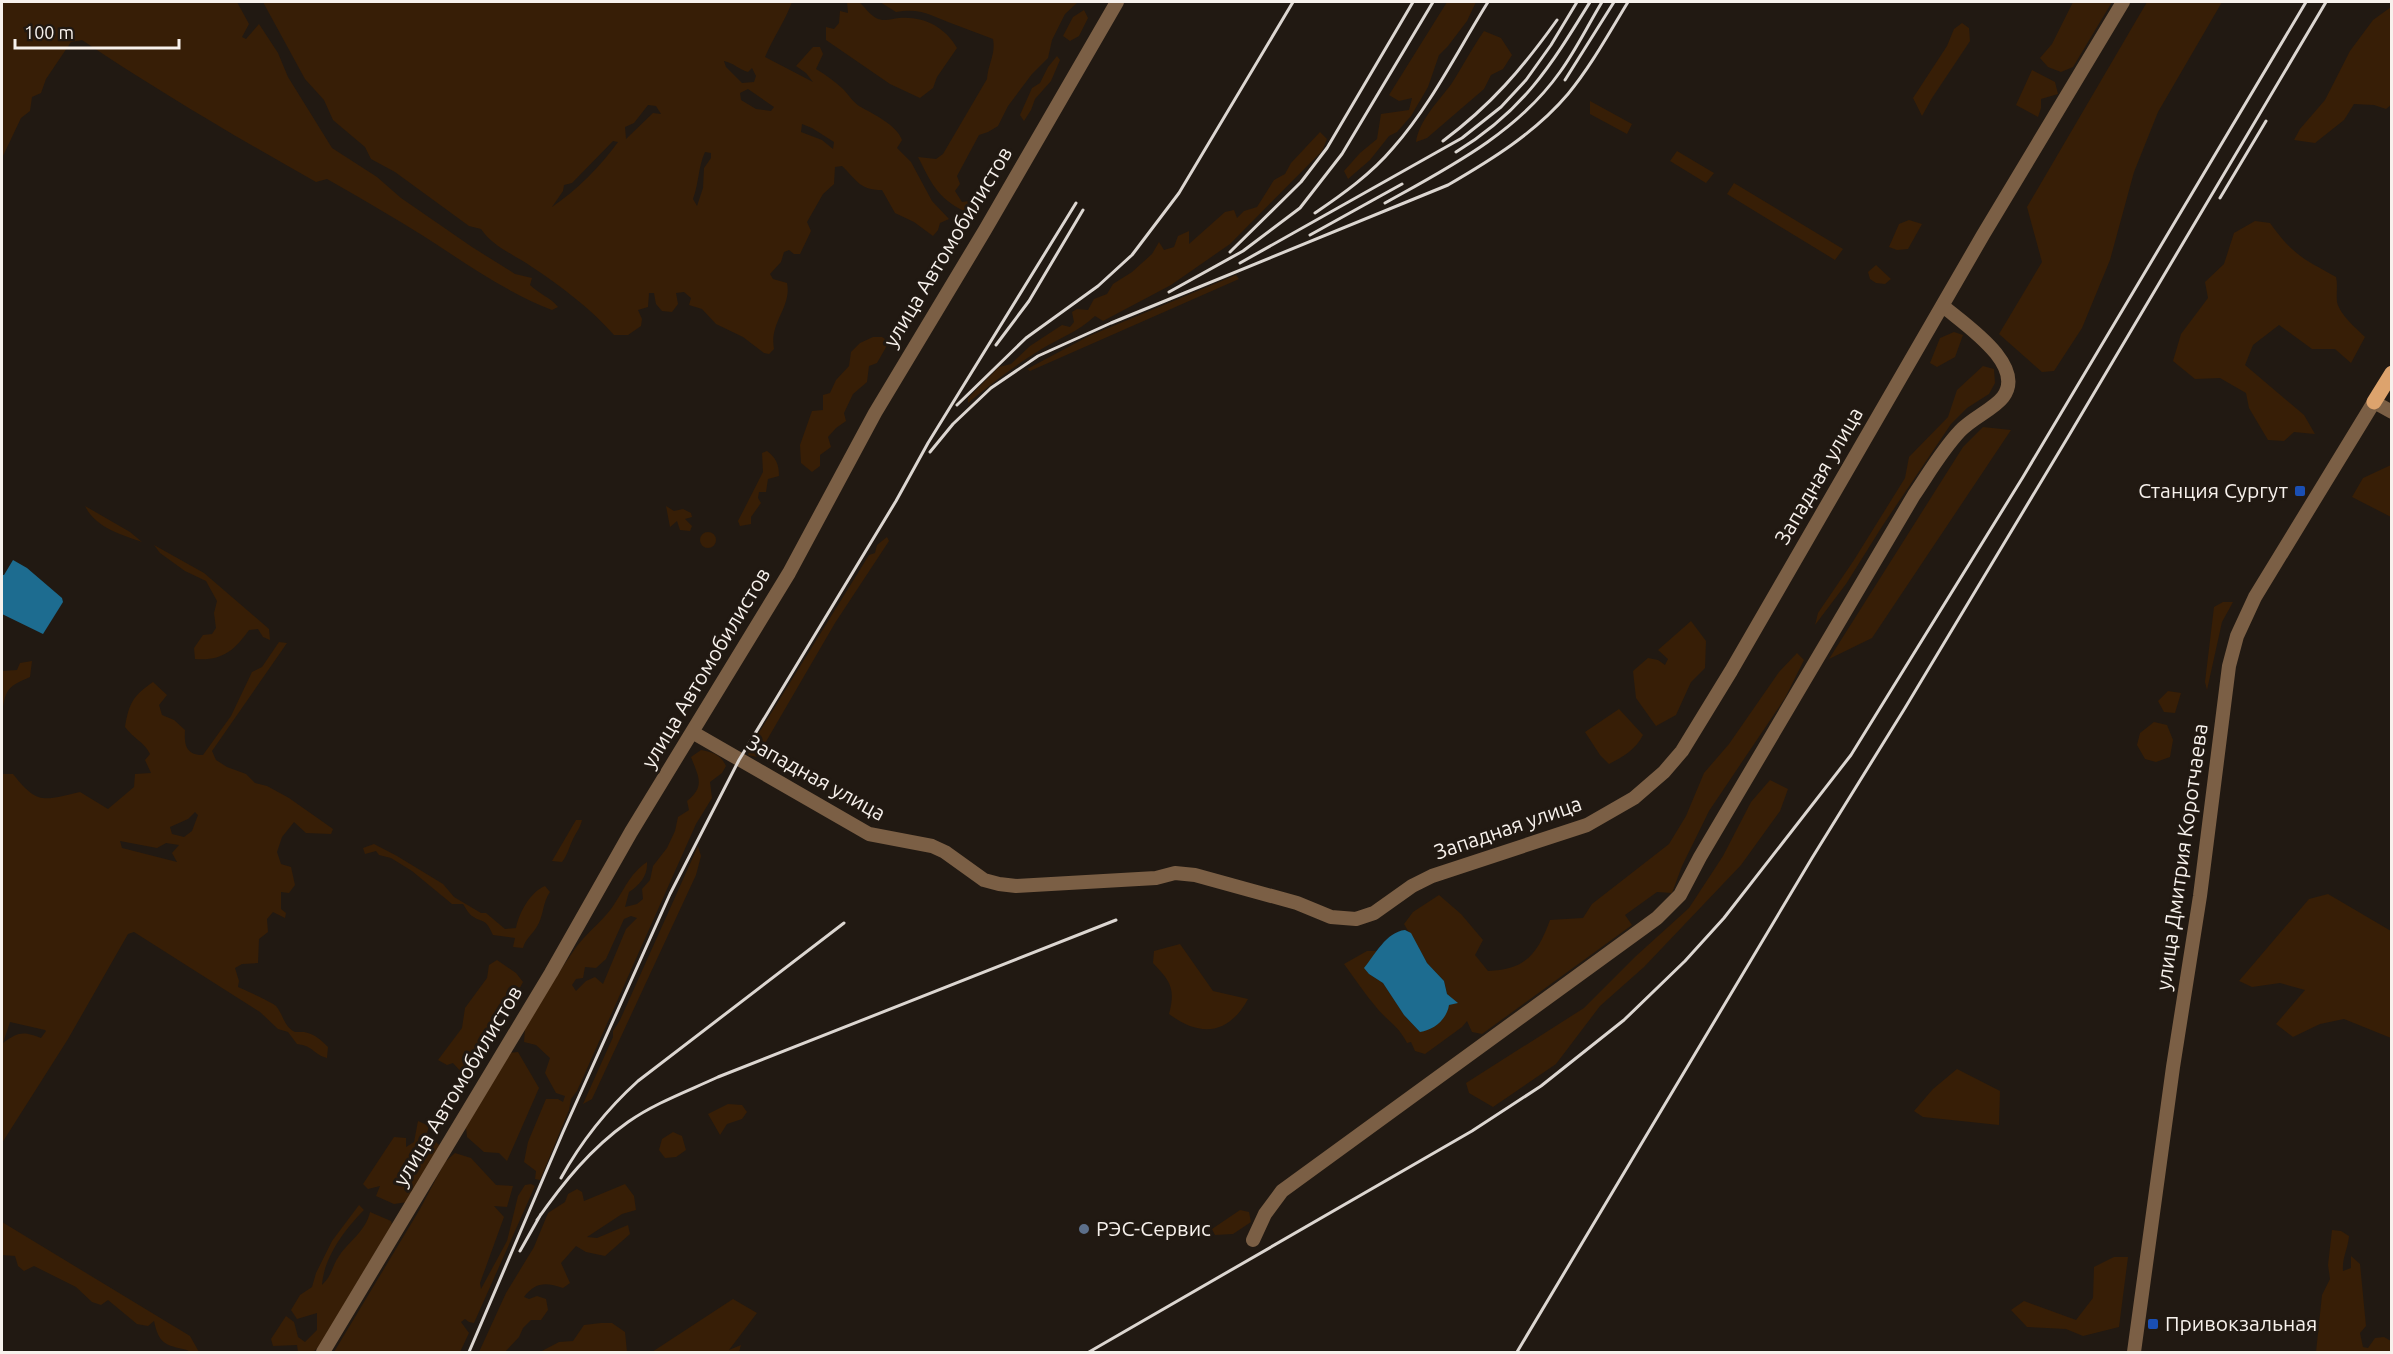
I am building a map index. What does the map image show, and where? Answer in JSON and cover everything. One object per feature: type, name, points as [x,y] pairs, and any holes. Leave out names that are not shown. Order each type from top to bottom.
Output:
[{"type":"main road","points":[[2374,402],[2391,373]]},
{"type":"street","name":"улица Автомобилистов","points":[[323,1353],[551,973],[631,832],[789,573],[875,413],[1117,2]]},
{"type":"street","name":"Западная улица","points":[[692,732],[869,834],[932,846],[945,852],[984,879],[1016,886],[1156,878],[1175,873],[1195,875],[1256,891],[1297,903],[1331,917],[1356,919],[1374,913],[1412,886],[1432,876],[1587,825],[1634,798],[1664,772],[1682,751],[2123,2]]},
{"type":"street","points":[[1253,1240],[1265,1214],[1282,1191],[1657,918],[1680,895],[1700,857],[1914,495],[1960,430],[2002,399],[2008,388],[2010,380],[2002,361],[1984,341],[1943,306]]},
{"type":"street","points":[[2374,402],[2391,412]]},
{"type":"street","name":"улица Дмитрия Коротчаева","points":[[2134,1353],[2200,896],[2229,666],[2237,636],[2255,597],[2374,402]]},
{"type":"shaded area","points":[[2,2],[237,2],[249,24],[242,37],[246,39],[259,24],[278,53],[288,77],[332,148],[377,177],[401,198],[472,247],[515,274],[532,278],[530,285],[558,307],[552,310],[513,292],[327,179],[316,182],[198,113],[82,40],[71,42],[46,79],[41,93],[32,97],[30,111],[21,118],[2,158]]},
{"type":"shaded area","points":[[263,2],[792,2],[765,57],[813,82],[796,66],[813,47],[820,47],[823,54],[816,69],[840,86],[857,104],[895,129],[902,140],[897,148],[911,162],[932,201],[949,219],[940,223],[933,236],[914,222],[895,213],[882,190],[863,186],[842,166],[835,167],[834,184],[823,194],[807,222],[811,231],[800,254],[794,254],[789,250],[784,252],[781,262],[770,274],[773,279],[787,283],[788,292],[773,339],[774,349],[769,354],[764,353],[743,337],[716,324],[702,309],[689,305],[691,298],[684,292],[676,293],[678,304],[672,312],[662,311],[656,304],[654,293],[649,293],[648,307],[638,310],[642,319],[641,326],[628,335],[614,335],[575,298],[543,274],[498,246],[481,229],[469,226],[395,172],[371,159],[365,147],[333,120],[324,100],[305,79]],"holes":[[[724,61],[748,72],[752,68],[756,76],[754,82],[742,83],[726,67]],[[748,89],[774,107],[771,111],[756,109],[741,100],[740,93]],[[648,105],[656,106],[661,114],[653,113],[626,139],[625,127],[634,123]],[[802,124],[812,128],[834,142],[833,149],[822,140],[801,132]],[[613,141],[618,142],[588,178],[552,207],[563,191],[564,185],[572,183]],[[705,152],[711,153],[711,158],[704,168],[703,188],[697,206],[693,199]]]},
{"type":"shaded area","points":[[847,2],[859,2],[879,19],[917,19],[933,24],[946,34],[957,48],[937,77],[933,88],[920,98],[890,84],[826,40],[826,27],[834,29],[839,23],[840,11],[848,13]]},
{"type":"shaded area","points":[[880,2],[1078,2],[1065,14],[1052,40],[1048,58],[1032,74],[1008,106],[998,126],[979,135],[957,176],[960,184],[955,191],[962,202],[969,201],[973,195],[984,193],[977,208],[964,211],[947,201],[931,182],[918,157],[936,159],[943,154],[987,79],[993,39],[927,14],[913,11],[896,12]]},
{"type":"shaded area","points":[[1447,2],[1476,2],[1467,21],[1439,55],[1428,87],[1411,116],[1397,132],[1389,136],[1370,160],[1348,179],[1344,171],[1377,139],[1381,114],[1409,110],[1412,98],[1399,101],[1389,95]]},
{"type":"shaded area","points":[[2073,2],[2112,2],[2073,67],[2061,72],[2048,67],[2040,58],[2052,44]]},
{"type":"shaded area","points":[[2147,2],[2222,2],[2158,112],[2134,172],[2110,260],[2082,328],[2054,371],[2042,372],[1999,334],[2042,262],[2027,207]]},
{"type":"shaded area","points":[[2391,7],[2391,105],[2386,109],[2374,105],[2354,104],[2344,120],[2315,143],[2294,140],[2300,129],[2325,100],[2350,51],[2373,20]]},
{"type":"shaded area","points":[[1084,10],[1088,18],[1079,36],[1070,41],[1063,36],[1073,17]]},
{"type":"shaded area","points":[[1962,23],[1969,28],[1970,41],[1922,116],[1913,98],[1947,46],[1954,29]]},
{"type":"shaded area","points":[[1484,31],[1501,38],[1512,55],[1503,69],[1491,75],[1484,89],[1427,138],[1416,142],[1425,118],[1452,83]]},
{"type":"shaded area","points":[[1057,56],[1060,60],[1051,81],[1035,99],[1024,121],[1020,115],[1032,88],[1040,83]]},
{"type":"shaded area","points":[[2032,70],[2055,82],[2058,94],[2041,99],[2038,117],[2016,105]]},
{"type":"shaded area","points":[[1590,101],[1632,124],[1627,134],[1590,114]]},
{"type":"shaded area","points":[[1320,132],[1327,139],[1322,151],[1230,244],[1171,285],[1103,321],[1095,316],[1075,331],[1021,362],[968,403],[968,398],[999,367],[1011,364],[1030,346],[1062,325],[1070,327],[1074,322],[1072,312],[1077,309],[1088,310],[1094,299],[1107,294],[1113,284],[1132,272],[1152,254],[1159,242],[1164,250],[1174,247],[1178,236],[1189,231],[1189,244],[1225,212],[1234,210],[1237,218],[1244,211],[1257,207],[1274,180],[1285,174],[1291,163]]},
{"type":"shaded area","points":[[1677,151],[1714,173],[1706,183],[1670,161]]},
{"type":"shaded area","points":[[1734,183],[1843,249],[1835,260],[1727,194]]},
{"type":"shaded area","points":[[1909,220],[1922,224],[1908,249],[1897,250],[1889,247],[1899,224]]},
{"type":"shaded area","points":[[2255,221],[2270,223],[2299,255],[2336,277],[2337,302],[2341,312],[2365,337],[2351,363],[2335,349],[2312,349],[2279,325],[2253,345],[2245,365],[2304,415],[2315,434],[2294,432],[2284,441],[2268,440],[2249,408],[2246,393],[2220,378],[2195,379],[2173,361],[2181,334],[2208,298],[2205,282],[2224,264],[2234,233]]},
{"type":"shaded area","points":[[1876,265],[1891,279],[1885,284],[1876,283],[1870,279],[1868,272]]},
{"type":"shaded area","points":[[1236,275],[1239,279],[1030,371],[1027,369],[1089,336]]},
{"type":"shaded area","points":[[1954,332],[1963,335],[1955,357],[1937,367],[1930,363],[1940,338]]},
{"type":"shaded area","points":[[873,337],[882,337],[889,342],[877,363],[869,366],[867,382],[853,394],[844,413],[846,421],[828,437],[831,447],[820,455],[820,466],[812,472],[801,463],[800,445],[812,411],[823,410],[823,395],[830,393],[836,380],[849,366],[851,352],[860,343]]},
{"type":"shaded area","points":[[1983,366],[1994,369],[1995,383],[1989,394],[1967,408],[1951,424],[1846,584],[1815,625],[1818,613],[1905,478],[1909,457],[1948,417],[1957,390]]},
{"type":"shaded area","points":[[1983,427],[2011,430],[1872,638],[1829,659],[1963,447]]},
{"type":"shaded area","points":[[767,451],[776,462],[779,476],[768,479],[766,492],[759,492],[758,498],[761,503],[751,517],[751,524],[740,526],[738,521],[763,472],[762,453]]},
{"type":"shaded area","points":[[2391,465],[2391,517],[2352,497],[2363,478]]},
{"type":"shaded area","points":[[85,506],[130,532],[142,542],[102,525],[95,520]]},
{"type":"shaded area","points":[[666,506],[674,511],[683,509],[691,513],[692,517],[685,519],[692,526],[690,531],[680,530],[677,521],[670,527]]},
{"type":"shaded area","points":[[705,532],[711,532],[716,540],[714,546],[705,548],[700,543],[700,537]]},
{"type":"shaded area","points":[[887,537],[889,541],[835,623],[757,757],[748,755],[752,744],[869,555],[875,553],[877,545]]},
{"type":"shaded area","points":[[154,545],[204,573],[269,629],[270,640],[263,637],[258,629],[249,630],[238,644],[226,653],[213,658],[195,659],[194,648],[203,635],[212,634],[216,628],[214,613],[217,601],[206,581],[185,571],[160,553]]},
{"type":"shaded area","points":[[2223,602],[2233,602],[2222,622],[2207,690],[2205,682],[2214,607]]},
{"type":"shaded area","points":[[1691,621],[1706,641],[1705,668],[1691,682],[1676,715],[1656,726],[1636,698],[1633,671],[1648,658],[1658,660],[1665,665],[1668,659],[1658,650]]},
{"type":"shaded area","points":[[279,642],[287,643],[212,751],[216,760],[246,774],[255,783],[267,786],[289,798],[333,829],[331,834],[306,833],[294,822],[282,837],[277,852],[281,864],[291,867],[295,885],[289,893],[281,892],[281,909],[286,913],[285,918],[273,912],[267,919],[268,932],[259,939],[258,963],[242,964],[235,968],[239,981],[238,987],[276,1006],[291,1030],[315,1036],[328,1047],[327,1058],[297,1044],[288,1032],[278,1029],[260,1012],[134,932],[128,934],[68,1039],[2,1143],[2,774],[13,774],[29,791],[42,798],[80,792],[108,809],[134,787],[135,774],[151,773],[145,760],[150,754],[125,727],[130,706],[141,692],[153,682],[167,695],[159,705],[162,715],[174,720],[185,730],[186,745],[190,751],[203,755],[231,716],[252,672],[262,667]],"holes":[[[195,812],[198,815],[192,831],[184,837],[172,834],[170,827],[188,819]],[[120,841],[157,848],[166,843],[179,845],[172,853],[177,862],[122,848]],[[10,1022],[46,1031],[41,1038],[21,1034],[3,1043]]]},
{"type":"shaded area","points":[[1797,653],[1804,660],[1785,698],[1709,811],[1682,866],[1672,893],[1657,892],[1625,915],[1632,925],[1482,1034],[1472,1032],[1467,1021],[1425,1054],[1415,1051],[1411,1042],[1407,1043],[1376,1007],[1344,964],[1367,951],[1377,951],[1365,968],[1369,974],[1383,983],[1404,1015],[1420,1032],[1449,1005],[1457,1003],[1447,994],[1444,981],[1427,963],[1404,924],[1413,912],[1439,895],[1461,914],[1483,940],[1475,955],[1488,971],[1512,967],[1529,958],[1541,942],[1550,920],[1583,918],[1592,904],[1669,844],[1686,816],[1704,773],[1729,744],[1779,672]]},
{"type":"shaded area","points":[[32,661],[30,677],[8,691],[2,707],[2,671],[17,670],[20,663]]},
{"type":"shaded area","points":[[2168,691],[2181,693],[2175,713],[2164,712],[2158,701]]},
{"type":"shaded area","points":[[1619,709],[1643,735],[1629,752],[1609,764],[1585,732]]},
{"type":"shaded area","points":[[2154,722],[2167,725],[2173,740],[2170,757],[2156,762],[2145,759],[2137,745],[2140,733]]},
{"type":"shaded area","points":[[701,750],[709,752],[719,757],[726,766],[722,773],[710,782],[712,798],[696,824],[577,1091],[571,1099],[569,1110],[540,1180],[535,1179],[536,1171],[524,1162],[528,1142],[546,1099],[558,1099],[563,1102],[565,1096],[556,1093],[545,1073],[550,1058],[536,1045],[524,1042],[525,1028],[577,946],[607,914],[631,877],[647,862],[645,875],[640,883],[629,892],[625,907],[637,904],[643,899],[642,889],[650,880],[653,866],[667,848],[675,831],[678,817],[689,810],[687,801],[697,790],[699,780],[691,757]],"holes":[[[631,916],[637,918],[626,929],[603,984],[595,977],[586,981],[576,991],[572,985],[576,979],[583,978],[585,967],[596,968],[606,959],[624,919]]]},
{"type":"shaded area","points":[[1770,780],[1788,789],[1780,811],[1741,865],[1644,967],[1600,1006],[1556,1064],[1493,1107],[1469,1093],[1466,1083],[1584,1008],[1689,908],[1723,856],[1751,802]]},
{"type":"shaded area","points":[[576,820],[582,820],[564,859],[562,862],[552,861]]},
{"type":"shaded area","points":[[374,844],[443,884],[454,897],[481,913],[486,913],[505,929],[516,928],[526,904],[545,886],[550,892],[539,924],[523,948],[513,947],[515,938],[493,935],[486,923],[472,916],[463,904],[452,904],[412,871],[391,858],[379,855],[376,851],[365,854],[363,848]]},
{"type":"shaded area","points":[[698,846],[701,856],[696,875],[592,1099],[583,1104],[613,1037],[613,1031]]},
{"type":"shaded area","points":[[2328,894],[2391,931],[2391,1038],[2344,1019],[2320,1024],[2293,1037],[2276,1024],[2305,990],[2280,983],[2252,987],[2239,981],[2309,899]]},
{"type":"shaded area","points":[[1180,944],[1213,991],[1248,999],[1240,1011],[1223,1025],[1213,1029],[1192,1027],[1169,1014],[1172,998],[1170,986],[1153,963],[1154,951]]},
{"type":"shaded area","points":[[497,960],[516,973],[523,982],[509,1008],[500,1010],[494,1021],[473,1064],[461,1098],[455,1093],[463,1074],[453,1063],[447,1065],[438,1060],[462,1028],[465,1008],[487,978],[489,965]]},
{"type":"shaded area","points":[[518,1052],[539,1088],[507,1161],[499,1153],[484,1152],[467,1137],[466,1127],[508,1053]]},
{"type":"shaded area","points":[[1957,1069],[2000,1091],[1999,1125],[1923,1117],[1914,1111],[1933,1089]]},
{"type":"shaded area","points":[[728,1104],[742,1105],[747,1112],[742,1119],[727,1124],[720,1135],[708,1114]]},
{"type":"shaded area","points":[[418,1121],[429,1126],[427,1133],[442,1148],[408,1202],[394,1204],[376,1196],[380,1186],[368,1189],[363,1184],[394,1137],[406,1138],[406,1147],[414,1142]]},
{"type":"shaded area","points":[[673,1132],[682,1136],[686,1150],[676,1157],[665,1158],[659,1150],[662,1139]]},
{"type":"shaded area","points":[[455,1153],[471,1158],[496,1185],[513,1186],[507,1207],[494,1206],[504,1217],[480,1283],[481,1289],[507,1241],[518,1196],[525,1185],[535,1186],[474,1323],[465,1319],[461,1322],[469,1333],[460,1352],[334,1352],[420,1209],[445,1162]]},
{"type":"shaded area","points":[[625,1184],[634,1196],[636,1210],[622,1214],[587,1237],[597,1238],[628,1225],[630,1234],[605,1256],[586,1252],[576,1246],[561,1263],[570,1283],[563,1288],[546,1284],[537,1286],[524,1297],[529,1299],[537,1296],[546,1299],[548,1310],[541,1320],[531,1320],[505,1352],[479,1352],[506,1293],[534,1247],[548,1213],[565,1202],[568,1194],[577,1189],[582,1192],[584,1201]]},
{"type":"shaded area","points":[[359,1205],[364,1210],[331,1254],[322,1285],[339,1256],[365,1225],[370,1212],[391,1221],[394,1230],[377,1249],[324,1342],[313,1352],[298,1352],[297,1345],[273,1346],[271,1339],[286,1316],[294,1322],[298,1337],[305,1342],[317,1330],[317,1313],[297,1319],[291,1310],[300,1295],[312,1287],[316,1273],[332,1241]]},
{"type":"shaded area","points":[[1240,1210],[1249,1212],[1251,1222],[1233,1234],[1215,1235],[1212,1229]]},
{"type":"shaded area","points":[[2,1222],[190,1336],[199,1352],[190,1352],[168,1345],[158,1335],[154,1321],[148,1326],[137,1324],[108,1300],[101,1305],[92,1302],[76,1287],[34,1266],[24,1271],[18,1266],[15,1256],[2,1255]]},
{"type":"shaded area","points":[[2332,1230],[2341,1231],[2349,1236],[2343,1271],[2351,1268],[2351,1256],[2360,1264],[2366,1326],[2360,1333],[2363,1347],[2368,1348],[2375,1338],[2384,1337],[2391,1341],[2391,1352],[2316,1352],[2322,1295],[2330,1279],[2328,1265]]},
{"type":"shaded area","points":[[2114,1257],[2128,1257],[2119,1327],[2083,1336],[2066,1329],[2027,1327],[2011,1310],[2024,1301],[2076,1320],[2093,1298],[2094,1267]]},
{"type":"shaded area","points":[[733,1299],[757,1313],[729,1350],[741,1345],[739,1352],[652,1352]]},
{"type":"shaded area","points":[[612,1323],[625,1332],[627,1352],[540,1352],[559,1342],[573,1341],[584,1325]]},
{"type":"water","points":[[13,560],[27,568],[62,598],[63,602],[43,634],[2,614],[2,575]]},
{"type":"water","points":[[1405,930],[1411,933],[1427,963],[1444,981],[1447,994],[1458,1003],[1449,1005],[1446,1015],[1435,1026],[1420,1032],[1404,1015],[1383,983],[1364,968],[1387,939]]},
{"type":"railway","points":[[957,405],[1026,338],[1098,286],[1132,255],[1179,193],[1293,2]]},
{"type":"railway","points":[[1230,252],[1301,182],[1327,148],[1413,2]]},
{"type":"railway","points":[[1169,292],[1243,251],[1300,208],[1342,154],[1433,2]]},
{"type":"railway","points":[[1315,213],[1366,175],[1407,131],[1432,96],[1488,2]]},
{"type":"railway","points":[[1240,263],[1462,138],[1501,107],[1526,80],[1577,2]]},
{"type":"railway","points":[[1456,152],[1500,120],[1517,104],[1548,67],[1590,2]]},
{"type":"railway","points":[[1385,203],[1457,162],[1502,131],[1523,113],[1543,94],[1560,72],[1602,2]]},
{"type":"railway","points":[[1565,80],[1614,2]]},
{"type":"railway","points":[[930,452],[953,424],[991,388],[1038,356],[1111,323],[1448,185],[1496,156],[1541,121],[1568,94],[1592,61],[1628,2]]},
{"type":"railway","points":[[1089,1352],[1472,1131],[1541,1086],[1624,1020],[1685,961],[1724,918],[1851,755],[2023,477],[2306,2]]},
{"type":"railway","points":[[1517,1352],[1812,858],[2068,437],[2326,2]]},
{"type":"railway","points":[[1443,141],[1491,100],[1531,55],[1557,20]]},
{"type":"railway","points":[[2220,198],[2266,121]]},
{"type":"railway","points":[[1310,235],[1402,184]]},
{"type":"railway","points":[[469,1352],[563,1132],[670,894],[739,760],[896,501],[928,443],[1076,203]]},
{"type":"railway","points":[[996,345],[1029,301],[1083,210]]},
{"type":"railway","points":[[537,1220],[589,1155],[614,1132],[660,1103],[718,1077],[1116,920]]},
{"type":"railway","points":[[561,1178],[595,1126],[638,1081],[844,923]]},
{"type":"railway","points":[[520,1251],[541,1214]]},
{"type":"place","name":"Станция Сургут","points":[[2300,491]]},
{"type":"place","name":"РЭС-Сервис","points":[[1084,1229]]},
{"type":"place","name":"Привокзальная","points":[[2153,1324]]}]
